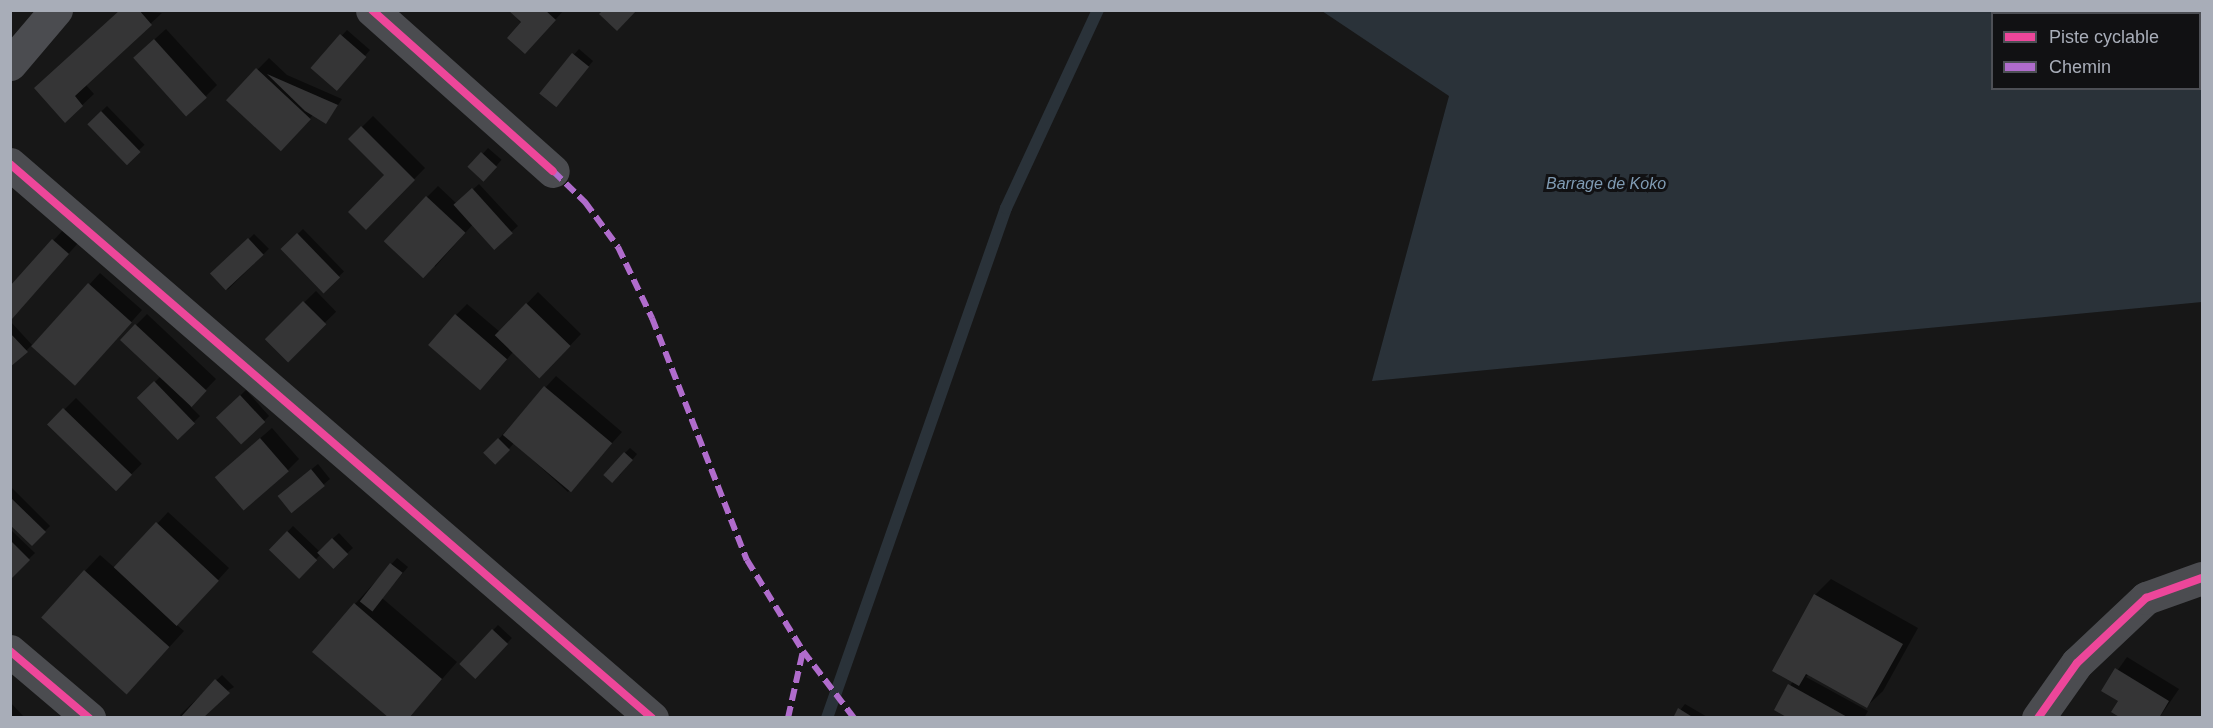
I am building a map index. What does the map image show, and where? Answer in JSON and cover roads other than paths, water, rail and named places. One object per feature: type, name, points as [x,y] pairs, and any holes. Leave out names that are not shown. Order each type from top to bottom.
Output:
[{"type":"street","points":[[10,64],[56,10]]},
{"type":"street","points":[[372,10],[553,171]]},
{"type":"street","points":[[10,164],[652,717]]},
{"type":"street","points":[[2038,717],[2077,663],[2146,598],[2202,578]]},
{"type":"street","points":[[10,651],[89,717]]},
{"type":"water","name":"Barrage de Koko","points":[[1322,11],[2202,11],[2202,302],[1372,381],[1449,96]]},
{"type":"waterway","points":[[827,718],[1006,208],[1098,10]]}]
